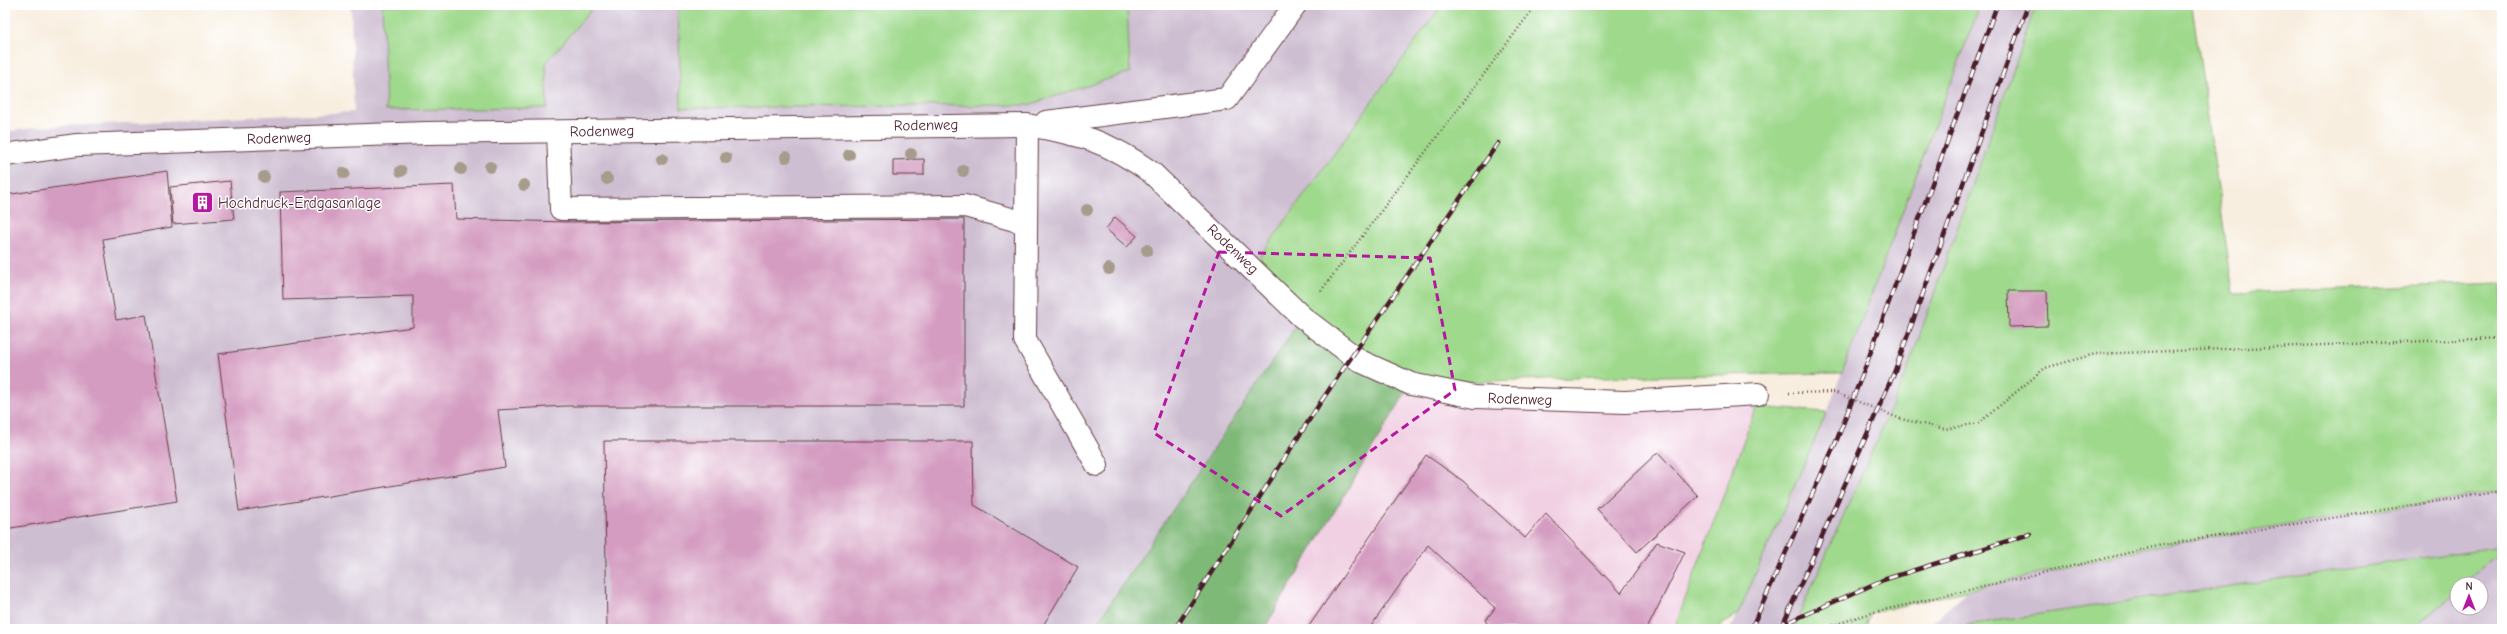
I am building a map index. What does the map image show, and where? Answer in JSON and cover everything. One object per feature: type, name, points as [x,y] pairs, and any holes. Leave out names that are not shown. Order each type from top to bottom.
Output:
[{"type":"street","points":[[1097,465],[1025,340],[1027,125],[1227,99],[1295,5]]},
{"type":"street","name":"Rodenweg","points":[[5,155],[77,145],[427,133],[1027,125],[1070,133],[1105,143],[1131,157],[1158,178],[1302,317],[1360,361],[1411,384],[1475,397],[1625,402],[1758,394]]},
{"type":"street","points":[[558,132],[561,209],[965,206],[1025,223]]},
{"type":"path","points":[[1302,317],[1536,5]]},
{"type":"path","points":[[1758,394],[1834,392],[1901,418],[1945,429],[1979,423],[2045,368],[2095,354],[2502,338]]},
{"type":"path","points":[[1821,629],[1871,613],[2162,545],[2502,491]]},
{"type":"highlighted area","points":[[1219,252],[1430,258],[1455,390],[1281,516],[1154,433]]},
{"type":"shaded area","points":[[351,5],[1442,5],[1252,267],[1302,317],[1093,629],[5,629],[5,132],[41,127],[354,112]]},
{"type":"shaded area","points":[[1980,5],[2036,5],[1905,377],[1793,629],[1730,629],[1827,412]]},
{"type":"shaded area","points":[[1411,384],[1475,397],[1758,394],[1756,407],[1674,629],[1264,629]]},
{"type":"shaded area","points":[[2502,491],[2502,629],[1925,629],[1967,591],[2162,545]]},
{"type":"green space","points":[[382,5],[595,5],[546,63],[547,108],[386,110]]},
{"type":"green space","points":[[678,5],[1127,5],[1130,72],[1028,105],[681,108]]},
{"type":"green space","points":[[1442,5],[1980,5],[1842,373],[1600,377],[1411,384],[1360,361],[1252,267]]},
{"type":"green space","points":[[2036,5],[2192,5],[2233,293],[2502,283],[2502,491],[2162,545],[1871,613],[1865,629],[1793,629],[1905,377]]},
{"type":"green space","points":[[1302,317],[1411,384],[1264,629],[1093,629]]},
{"type":"green space","points":[[1756,407],[1827,412],[1738,614],[1716,629],[1674,629]]},
{"type":"green space","points":[[2502,546],[2502,551],[2473,576],[2449,576],[2449,597],[2413,629],[1964,629],[1966,625]]},
{"type":"building","points":[[924,159],[924,175],[893,175],[893,160]]},
{"type":"building","points":[[167,171],[172,227],[103,239],[116,320],[146,315],[177,501],[5,529],[5,195]]},
{"type":"building","name":"Hochdruck-Erdgasanlage","points":[[230,181],[234,219],[173,224],[170,187]]},
{"type":"building","points":[[454,185],[456,219],[565,222],[964,219],[964,406],[565,406],[498,410],[505,467],[239,511],[218,354],[413,327],[413,296],[283,300],[280,192]]},
{"type":"building","points":[[1115,217],[1137,236],[1127,247],[1106,229]]},
{"type":"building","points":[[2008,291],[2047,291],[2048,326],[2009,327]]},
{"type":"building","points":[[604,441],[973,441],[974,505],[1078,567],[1041,629],[607,629]]},
{"type":"building","points":[[1658,452],[1698,496],[1637,552],[1597,509]]},
{"type":"building","points":[[1426,455],[1463,481],[1525,538],[1546,514],[1621,593],[1657,542],[1685,552],[1647,629],[1494,629],[1485,621],[1495,608],[1428,545],[1369,629],[1307,629]]},
{"type":"railway","points":[[1751,629],[1836,442],[1866,365],[1997,5]]},
{"type":"railway","points":[[1781,629],[1894,373],[2028,5]]},
{"type":"railway","points":[[1175,629],[1322,400],[1498,143]]},
{"type":"railway","points":[[1773,629],[1883,580],[2030,534]]},
{"type":"place","name":"Hochdruck-Erdgasanlage","points":[[202,203]]}]
